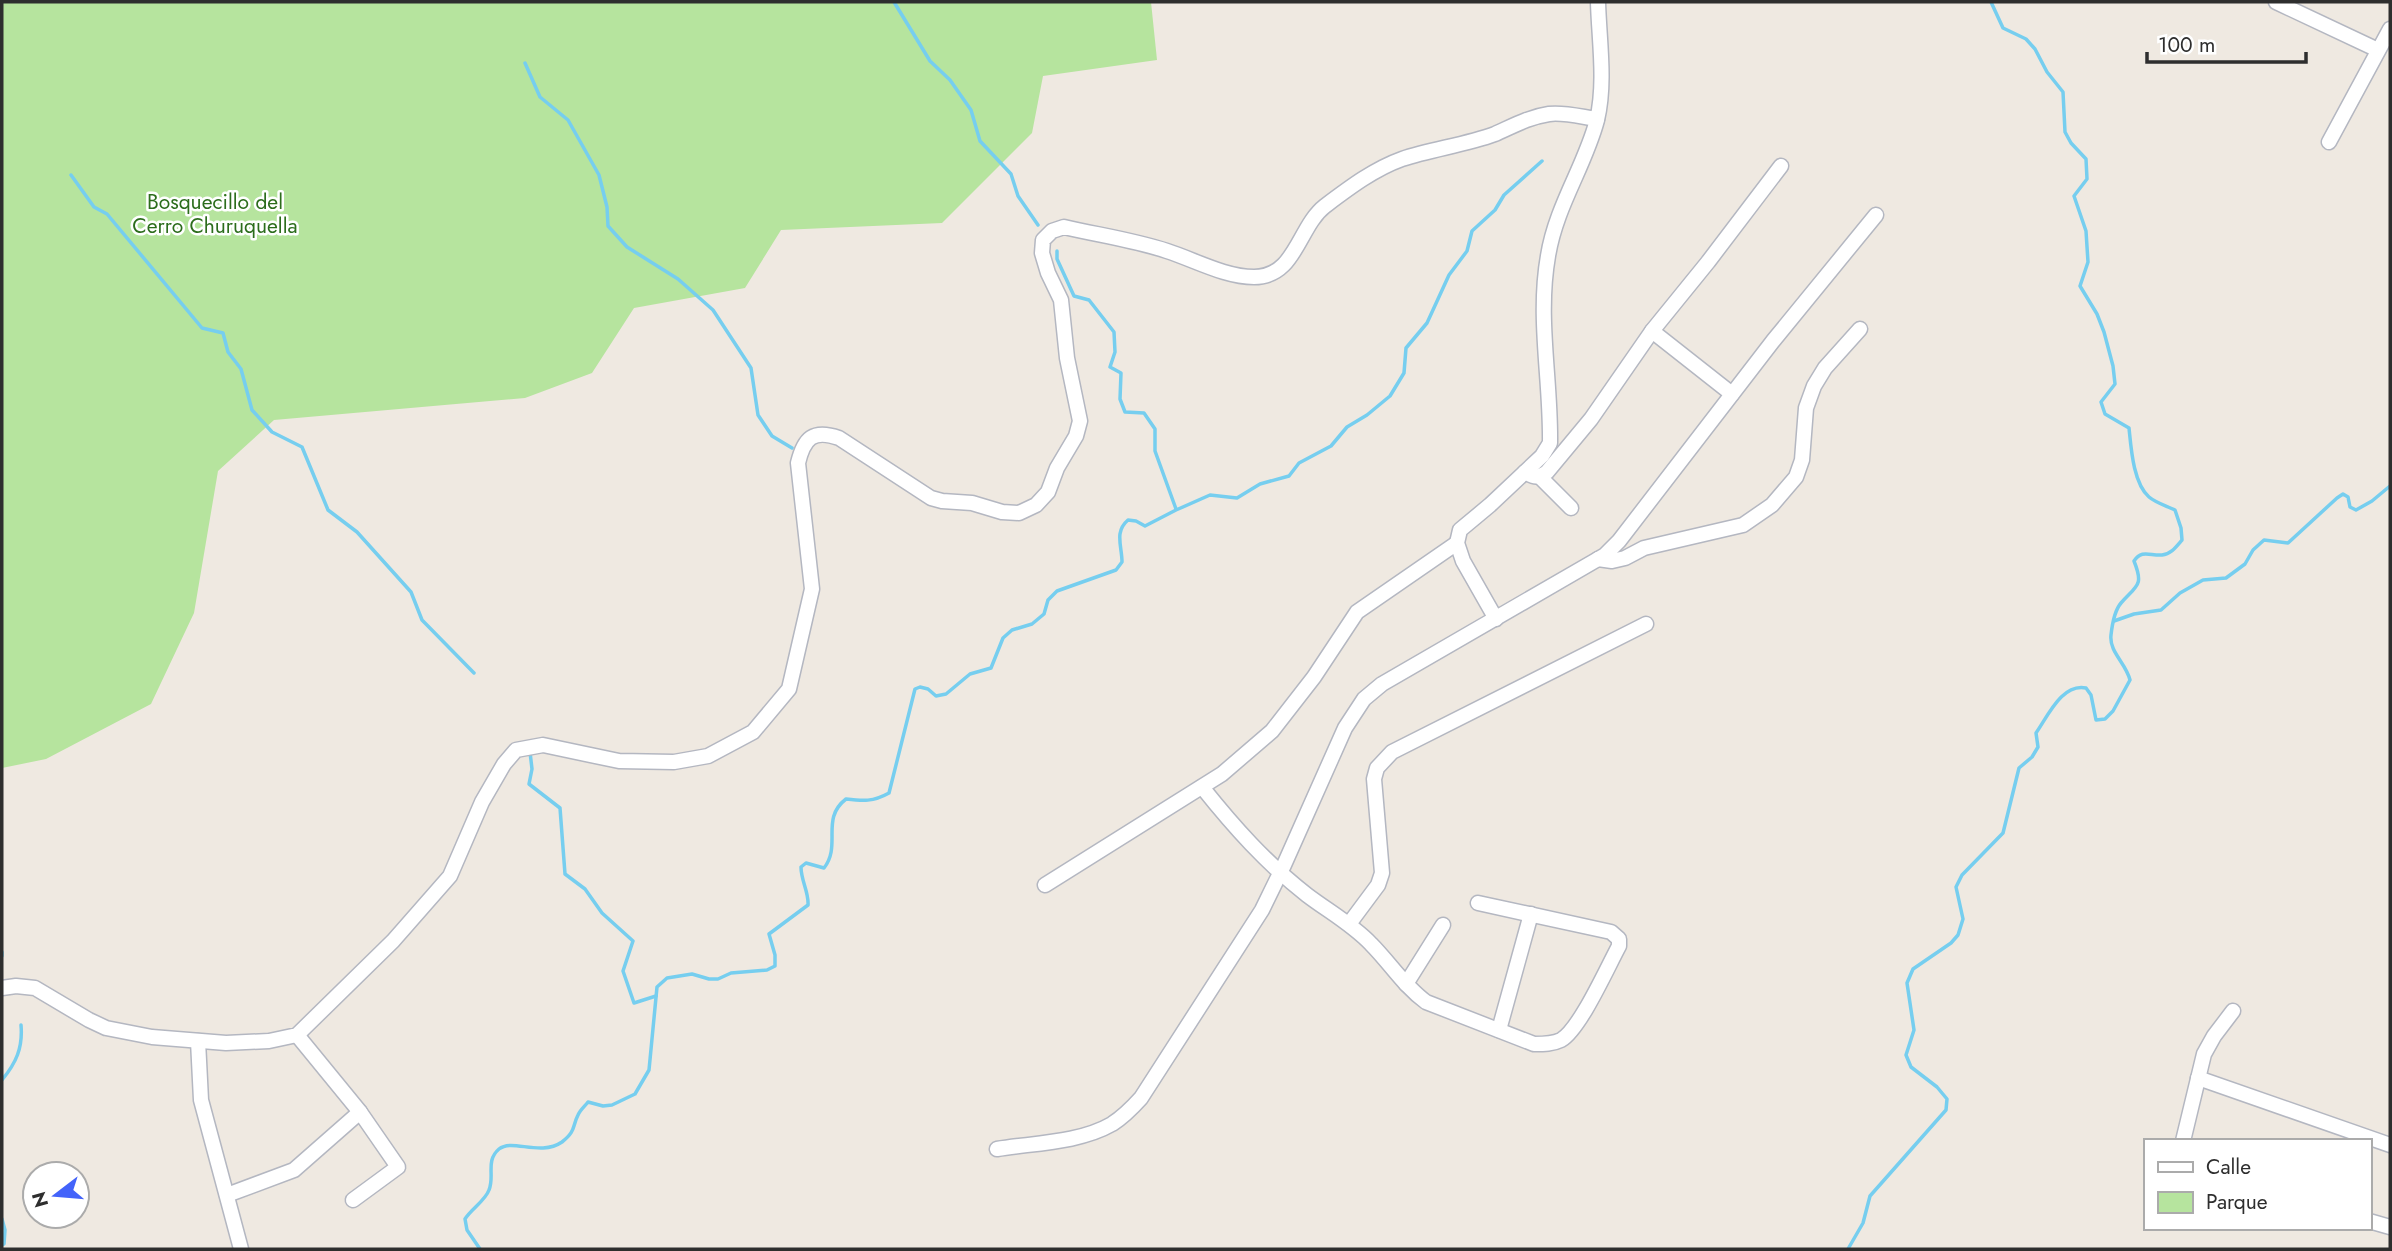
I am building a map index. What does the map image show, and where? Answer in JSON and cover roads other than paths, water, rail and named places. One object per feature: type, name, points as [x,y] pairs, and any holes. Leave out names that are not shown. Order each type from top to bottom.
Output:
[{"type":"street","points":[[1496,619],[1463,561],[1457,543],[1460,530],[1542,456],[1550,443],[1543,313],[1548,257],[1555,222],[1597,119],[1601,89],[1598,2]]},
{"type":"street","points":[[2277,2],[2378,50]]},
{"type":"street","points":[[2329,142],[2390,29]]},
{"type":"street","points":[[2,988],[35,988],[106,1028],[152,1037],[226,1043],[269,1041],[297,1035],[393,941],[450,876],[482,802],[504,764],[516,750],[543,745],[619,761],[674,762],[708,755],[753,732],[789,689],[805,628],[812,589],[798,463],[802,445],[813,436],[826,434],[839,438],[918,491],[942,502],[972,503],[1002,512],[1019,513],[1036,505],[1048,492],[1057,468],[1076,436],[1080,422],[1067,358],[1061,300],[1042,253],[1043,240],[1052,231],[1064,227],[1166,250],[1231,274],[1254,277],[1272,274],[1293,255],[1313,217],[1323,207],[1384,166],[1494,134],[1520,121],[1536,117],[1552,114],[1597,119]]},
{"type":"street","points":[[1540,477],[1591,419],[1652,331],[1781,166]]},
{"type":"street","points":[[997,1149],[1079,1136],[1110,1125],[1127,1113],[1141,1098],[1262,910],[1345,728],[1364,699],[1382,684],[1598,559],[1619,541],[1732,394],[1876,215]]},
{"type":"street","points":[[1598,559],[1612,561],[1625,558],[1644,548],[1744,525],[1773,505],[1796,477],[1802,460],[1806,408],[1814,386],[1825,368],[1860,329]]},
{"type":"street","points":[[1652,331],[1732,394]]},
{"type":"street","points":[[1525,472],[1533,477],[1540,477],[1571,508]]},
{"type":"street","points":[[1045,885],[1222,774],[1272,731],[1314,677],[1357,612],[1457,543]]},
{"type":"street","points":[[1349,925],[1378,885],[1382,873],[1374,779],[1377,768],[1392,752],[1646,624]]},
{"type":"street","points":[[1202,787],[1254,849],[1306,894],[1371,944],[1406,984],[1426,1002],[1534,1044],[1551,1044],[1563,1039],[1576,1025],[1619,946],[1619,939],[1611,932],[1478,902]]},
{"type":"street","points":[[1499,1030],[1531,914]]},
{"type":"street","points":[[1406,984],[1443,925]]},
{"type":"street","points":[[2183,1139],[2204,1054],[2214,1035],[2233,1011]]},
{"type":"street","points":[[297,1035],[360,1112],[398,1167],[353,1200]]},
{"type":"street","points":[[198,1041],[201,1100],[241,1249]]},
{"type":"street","points":[[2198,1078],[2390,1145]]},
{"type":"street","points":[[227,1195],[294,1170],[360,1112]]},
{"type":"street","points":[[2371,1222],[2390,1227]]},
{"type":"waterway","points":[[894,2],[930,61],[950,80],[971,110],[980,141],[1011,174],[1018,196],[1038,225]]},
{"type":"waterway","points":[[1848,1249],[1863,1223],[1870,1196],[1946,1110],[1947,1099],[1937,1087],[1911,1067],[1906,1055],[1914,1030],[1907,983],[1913,969],[1951,943],[1958,935],[1963,919],[1956,887],[1962,875],[2003,833],[2019,768],[2032,757],[2038,747],[2036,733],[2056,702],[2070,691],[2086,688],[2091,695],[2096,720],[2105,719],[2113,711],[2130,680],[2113,647],[2111,631],[2119,606],[2137,585],[2138,576],[2134,561],[2143,554],[2168,553],[2182,540],[2175,510],[2149,497],[2139,483],[2129,428],[2105,414],[2101,402],[2115,384],[2113,366],[2097,314],[2080,286],[2088,262],[2086,231],[2074,196],[2087,179],[2086,159],[2065,132],[2063,92],[2026,39],[2003,28],[1991,2]]},
{"type":"waterway","points":[[525,63],[540,97],[568,120],[599,175],[607,207],[608,226],[627,247],[678,279],[713,310],[751,368],[758,415],[772,436],[792,448]]},
{"type":"waterway","points":[[480,1249],[467,1230],[465,1219],[487,1194],[491,1185],[492,1158],[499,1149],[511,1145],[536,1148],[554,1146],[570,1135],[579,1113],[588,1102],[603,1106],[612,1105],[635,1094],[649,1070],[657,987],[667,978],[692,974],[718,979],[731,973],[767,970],[775,966],[769,934],[808,905],[801,867],[806,863],[824,868],[829,859],[832,824],[838,807],[846,799],[868,800],[889,793],[915,689],[928,689],[936,696],[946,694],[970,674],[991,668],[1003,638],[1012,630],[1032,624],[1044,614],[1048,600],[1057,591],[1116,570],[1122,562],[1121,529],[1128,520],[1145,526],[1210,495],[1237,498],[1260,484],[1289,476],[1299,463],[1331,446],[1347,427],[1390,396],[1404,373],[1406,348],[1427,323],[1449,275],[1467,251],[1472,231],[1495,210],[1504,195],[1542,161]]},
{"type":"waterway","points":[[71,175],[94,207],[107,214],[202,328],[223,333],[228,352],[241,369],[252,410],[272,432],[302,447],[328,510],[357,532],[411,592],[422,620],[474,673]]},
{"type":"waterway","points":[[1057,251],[1057,259],[1074,296],[1089,300],[1114,332],[1115,352],[1110,367],[1121,373],[1120,399],[1125,412],[1144,413],[1155,429],[1155,451],[1176,509]]},
{"type":"waterway","points":[[2114,621],[2134,614],[2161,610],[2180,593],[2203,580],[2226,578],[2245,564],[2253,550],[2264,540],[2288,543],[2343,494],[2348,497],[2350,507],[2356,510],[2390,486]]},
{"type":"waterway","points":[[530,752],[532,769],[529,784],[560,808],[565,874],[585,889],[602,913],[633,941],[623,971],[634,1003],[656,996]]},
{"type":"waterway","points":[[2,1080],[18,1055],[21,1025]]},
{"type":"waterway","points":[[2,1219],[5,1230],[2,1245]]},
{"type":"park label","name":"Bosquecillo del Cerro Churuquella","points":[[215,214]]}]
